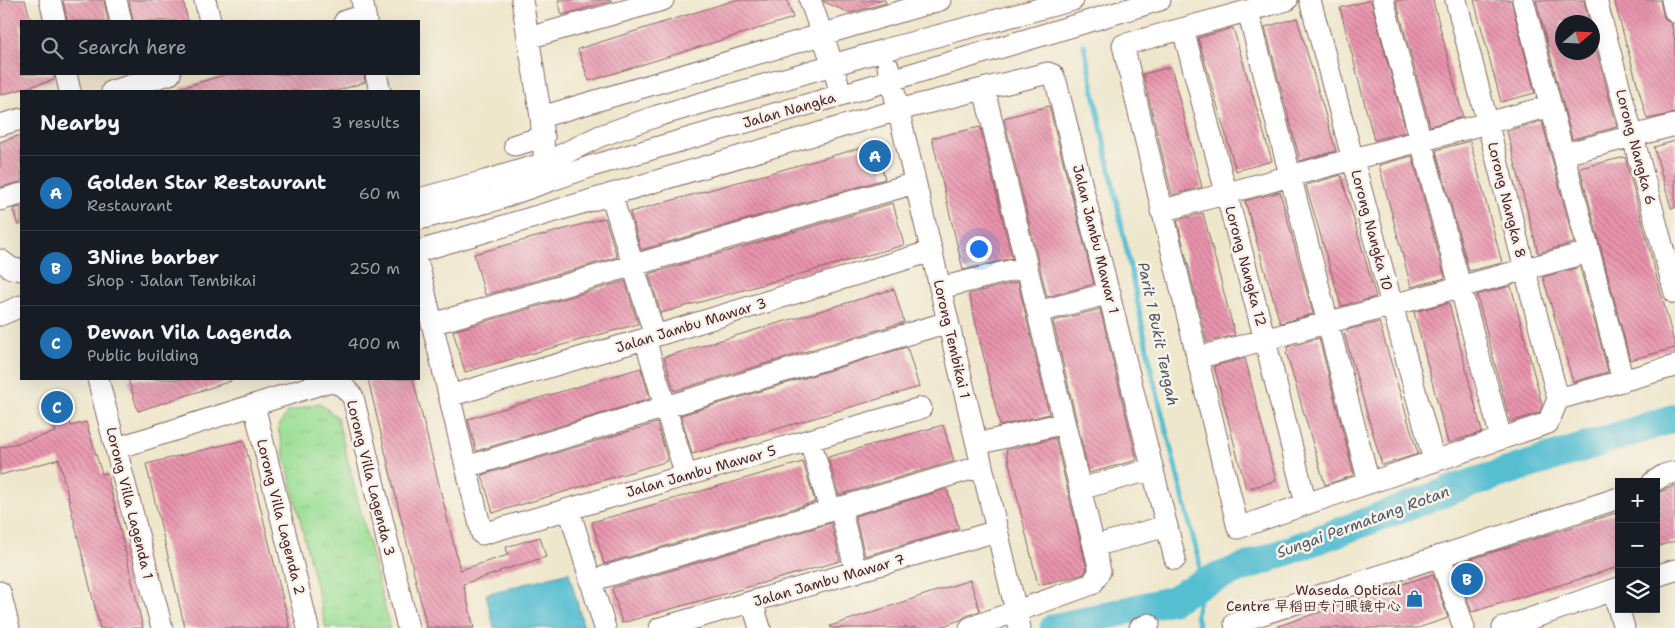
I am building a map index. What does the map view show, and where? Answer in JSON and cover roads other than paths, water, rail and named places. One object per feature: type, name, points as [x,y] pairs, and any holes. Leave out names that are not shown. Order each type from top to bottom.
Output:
[{"type":"street","points":[[50,0],[55,20]]},
{"type":"street","points":[[116,0],[121,20]]},
{"type":"street","points":[[205,0],[210,20]]},
{"type":"street","points":[[522,0],[544,137],[545,163]]},
{"type":"street","points":[[528,38],[664,0]]},
{"type":"street","points":[[810,0],[833,65],[841,95]]},
{"type":"street","points":[[541,116],[940,0]]},
{"type":"street","points":[[420,199],[545,163],[600,136],[657,116],[884,50],[1073,0]]},
{"type":"street","name":"Jalan Nangka","points":[[420,219],[492,201],[592,166],[841,95],[1160,0]]},
{"type":"street","points":[[1287,0],[1123,45],[1238,528],[1548,422],[1558,400],[1675,366]]},
{"type":"street","name":"Lorong Nangka 10","points":[[1310,0],[1434,461]]},
{"type":"street","points":[[1383,0],[1501,438]]},
{"type":"street","name":"Lorong Nangka 8","points":[[1456,0],[1558,400]]},
{"type":"street","points":[[1523,0],[1622,381]]},
{"type":"street","name":"Lorong Nangka 6","points":[[1596,0],[1675,293]]},
{"type":"street","points":[[1672,0],[1675,12]]},
{"type":"street","points":[[1248,11],[1369,482]]},
{"type":"street","name":"Lorong Nangka 12","points":[[1183,29],[1306,504]]},
{"type":"street","name":"Lorong Tembikai 1","points":[[884,50],[1018,620]]},
{"type":"street","name":"Jalan Jambu Mawar 1","points":[[420,251],[898,110],[1043,73],[1053,75],[1110,293],[1175,559]]},
{"type":"street","points":[[66,75],[70,90]]},
{"type":"street","points":[[115,90],[166,75]]},
{"type":"street","points":[[970,628],[1018,620],[1092,584],[1100,571],[984,88]]},
{"type":"street","points":[[1161,211],[1550,106]]},
{"type":"street","points":[[0,125],[20,118]]},
{"type":"street","points":[[1564,154],[1675,125]]},
{"type":"street","points":[[515,145],[544,137]]},
{"type":"street","points":[[432,324],[915,183]]},
{"type":"street","points":[[0,200],[20,194]]},
{"type":"street","points":[[611,194],[633,266],[666,408],[686,476]]},
{"type":"street","name":"Jalan Jambu Mawar 3","points":[[449,396],[932,252]]},
{"type":"street","points":[[1197,358],[1588,252]]},
{"type":"street","points":[[0,260],[11,268],[20,270]]},
{"type":"street","points":[[940,288],[1026,267]]},
{"type":"street","points":[[420,272],[466,467],[948,322]]},
{"type":"street","points":[[1038,312],[1110,293]]},
{"type":"street","points":[[0,315],[20,306]]},
{"type":"street","points":[[0,324],[20,324]]},
{"type":"street","name":"Lorong Villa Lagenda 1","points":[[98,380],[162,628]]},
{"type":"street","name":"Lorong Villa Lagenda 3","points":[[117,448],[330,381],[343,386],[353,397],[408,628]]},
{"type":"street","name":"Lorong Villa Lagenda 2","points":[[254,405],[308,628]]},
{"type":"street","name":"Jalan Jambu Mawar 5","points":[[466,467],[482,534],[921,408]]},
{"type":"street","points":[[977,444],[1064,423]]},
{"type":"street","points":[[810,440],[856,572]]},
{"type":"street","points":[[590,581],[982,466]]},
{"type":"street","points":[[1080,488],[1153,469]]},
{"type":"street","points":[[1659,478],[1675,472]]},
{"type":"street","points":[[1236,628],[1235,623],[1615,499]]},
{"type":"street","points":[[569,509],[605,628]]},
{"type":"street","points":[[1094,546],[1167,526]]},
{"type":"street","name":"Jalan Jambu Mawar 7","points":[[660,628],[997,531]]},
{"type":"street","points":[[1440,556],[1464,628]]},
{"type":"street","points":[[1503,628],[1548,621],[1615,589]]},
{"type":"street","points":[[0,592],[9,628]]},
{"type":"street","points":[[752,602],[760,628]]},
{"type":"street","points":[[1621,613],[1624,628]]},
{"type":"water","points":[[569,572],[584,628],[494,628],[486,594]]},
{"type":"waterway","name":"Parit 1 Bukit Tengah","points":[[1084,45],[1153,377],[1199,561],[1202,583],[1196,615],[1199,628]]},
{"type":"waterway","name":"Sungai Permatang Rotan","points":[[1054,628],[1172,600],[1202,583],[1462,486],[1675,418]]},
{"type":"place","name":"Golden Star Restaurant","points":[[875,156]]},
{"type":"place","name":"Dewan Vila Lagenda","points":[[57,407]]},
{"type":"place","name":"3Nine barber","points":[[1467,579]]},
{"type":"place","name":"Waseda Optical Centre 早稻田专门眼镜中心","points":[[1415,598]]}]
